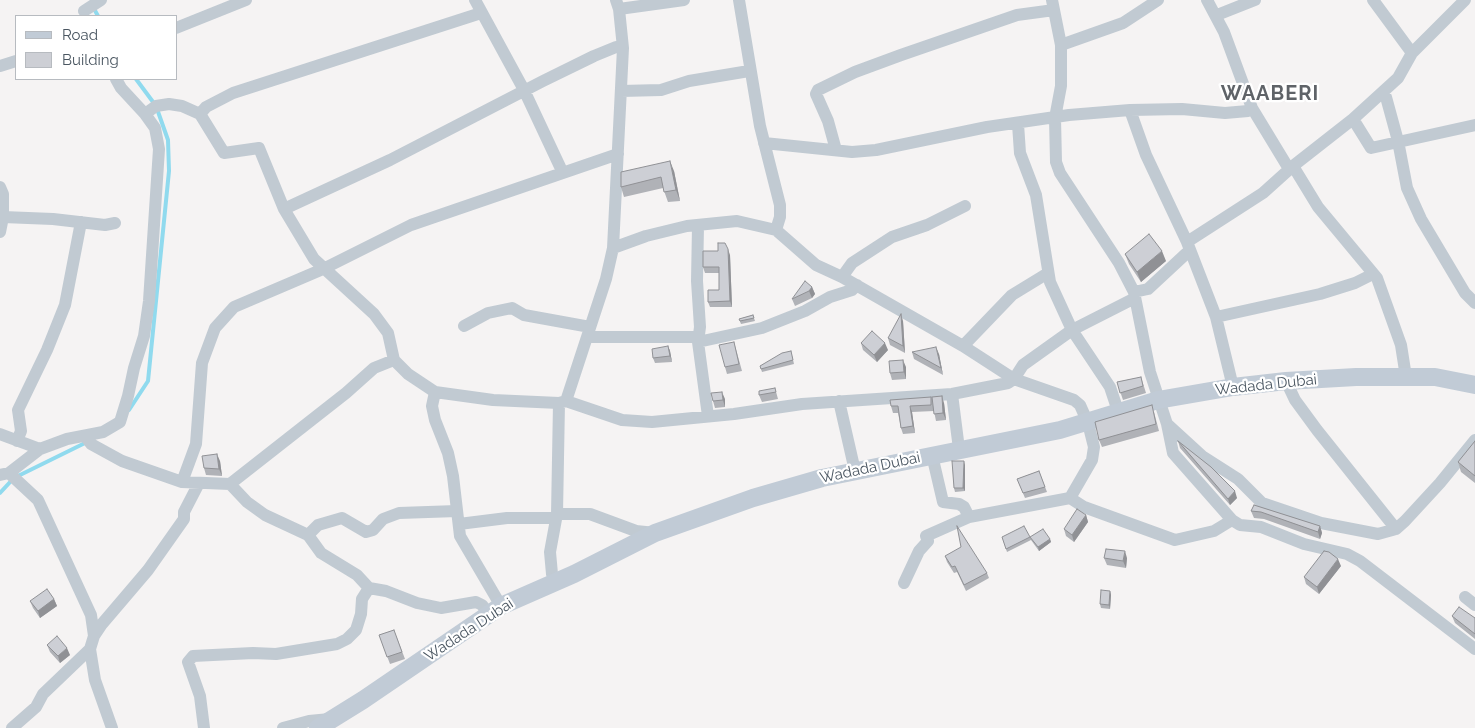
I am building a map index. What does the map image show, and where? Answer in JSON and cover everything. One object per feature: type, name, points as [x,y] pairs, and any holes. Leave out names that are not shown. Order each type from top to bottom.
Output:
[{"type":"street","points":[[83,11],[101,0]]},
{"type":"street","points":[[178,27],[246,0]]},
{"type":"street","points":[[475,0],[524,90],[562,171]]},
{"type":"street","points":[[555,581],[550,565],[550,552],[557,516],[562,402],[588,332],[613,248],[623,48],[618,4],[684,0]]},
{"type":"street","points":[[740,0],[749,70],[764,143],[780,206],[780,216],[776,230]]},
{"type":"street","points":[[1060,45],[1123,23],[1158,0]]},
{"type":"street","points":[[1208,0],[1217,14],[1252,108],[1306,191],[1380,284],[1401,345],[1406,377]]},
{"type":"street","points":[[1217,14],[1255,0]]},
{"type":"street","points":[[1373,0],[1412,53]]},
{"type":"street","points":[[145,114],[156,106],[169,104],[182,106],[200,114],[224,153],[259,148],[284,209],[314,259],[322,269],[354,293],[374,314],[388,334],[394,360],[408,374],[435,392],[493,400],[562,402],[622,420],[652,422],[734,414],[802,404],[952,394],[998,386],[1014,379],[1023,365],[1072,330],[1148,288],[1188,246],[1263,193],[1291,167],[1353,119],[1398,78],[1412,53],[1465,0]]},
{"type":"street","points":[[836,150],[828,121],[816,94],[818,90],[855,72],[901,55],[1017,15],[1053,5],[1060,45],[1060,86],[1055,118],[1056,162],[1060,173],[1119,263],[1134,295],[1150,372],[1167,424],[1173,453],[1232,520],[1240,525],[1261,527],[1304,544],[1347,554],[1360,561],[1475,649]]},
{"type":"street","points":[[200,114],[206,107],[233,93],[481,13]]},
{"type":"street","points":[[284,209],[390,160],[524,90],[594,56],[616,48],[623,48]]},
{"type":"street","points":[[0,66],[15,61]]},
{"type":"street","points":[[621,91],[661,90],[689,81],[749,70]]},
{"type":"street","points":[[112,728],[96,680],[91,615],[38,500],[5,474],[40,449],[104,432],[120,422],[144,336],[154,237],[155,193],[159,150],[155,128],[121,88],[117,80]]},
{"type":"street","points":[[1382,92],[1386,97],[1398,141],[1407,188],[1421,219],[1465,292],[1475,303]]},
{"type":"street","points":[[764,143],[852,152],[876,150],[987,126],[1018,124],[1055,118],[1130,110],[1182,109],[1225,113],[1248,111],[1252,108]]},
{"type":"street","points":[[1130,110],[1146,155],[1188,246],[1216,317],[1233,387]]},
{"type":"street","points":[[1353,119],[1371,148],[1475,125]]},
{"type":"street","points":[[1018,124],[1020,153],[1036,195],[1041,219],[1048,273],[1072,330],[1110,387],[1118,411]]},
{"type":"street","points":[[182,482],[196,444],[202,363],[215,328],[234,307],[322,269],[411,225],[562,171],[618,154]]},
{"type":"street","points":[[0,187],[3,194],[0,232]]},
{"type":"street","points":[[842,277],[852,263],[892,237],[927,225],[965,206]]},
{"type":"street","points":[[2,214],[105,226],[115,223]]},
{"type":"street","points":[[613,248],[646,236],[737,221],[776,230],[816,265],[857,285],[963,346],[1014,379],[1074,400],[1080,405],[1088,423],[1094,447],[1092,460],[1070,498]]},
{"type":"street","points":[[18,441],[21,431],[18,410],[47,350],[65,305],[82,222]]},
{"type":"street","points":[[698,226],[697,281],[700,327],[698,339],[708,416]]},
{"type":"street","points":[[963,346],[1012,295],[1048,273]]},
{"type":"street","points":[[1216,317],[1320,294],[1355,284],[1373,274]]},
{"type":"street","points":[[464,326],[488,313],[512,308],[524,315],[588,332],[698,339],[762,328],[805,312],[830,297],[852,290],[857,285]]},
{"type":"street","points":[[85,436],[91,444],[122,461],[182,482],[230,484],[374,368],[394,360]]},
{"type":"street","name":"Wadada Dubai","points":[[325,724],[495,610],[555,581],[574,574],[655,533],[753,498],[822,478],[1088,423],[1118,411],[1158,400],[1233,387],[1286,381],[1406,377],[1435,377],[1475,385]]},
{"type":"street","points":[[1286,381],[1295,400],[1316,430],[1396,529]]},
{"type":"street","points":[[435,392],[432,406],[435,420],[448,453],[453,476],[460,536],[495,610]]},
{"type":"street","points":[[952,394],[959,449]]},
{"type":"street","points":[[839,401],[855,471]]},
{"type":"street","points":[[1167,424],[1202,456],[1238,479],[1262,503],[1321,523],[1378,534],[1396,529],[1440,483],[1475,440]]},
{"type":"street","points":[[0,434],[40,449]]},
{"type":"street","points":[[932,455],[943,502],[959,504],[964,508],[969,517]]},
{"type":"street","points":[[12,728],[36,706],[43,694],[92,642],[148,570],[184,519],[184,512],[199,483]]},
{"type":"street","points":[[230,484],[247,502],[265,515],[308,535],[321,552],[357,574],[369,588],[386,591],[417,603],[441,608],[476,602],[495,610]]},
{"type":"street","points":[[904,583],[919,551],[928,541],[926,536],[969,517],[1070,498],[1084,507],[1175,540],[1214,531],[1232,520]]},
{"type":"street","points":[[308,535],[318,525],[342,518],[366,532],[373,530],[383,519],[399,513],[457,511]]},
{"type":"street","points":[[459,524],[507,518],[590,514],[636,531],[655,533]]},
{"type":"street","points":[[204,728],[200,696],[188,662],[193,656],[253,652],[276,654],[337,644],[347,639],[356,630],[361,614],[362,599],[369,588]]},
{"type":"street","points":[[1464,596],[1475,605]]},
{"type":"street","points":[[283,728],[309,721],[325,724]]},
{"type":"building","points":[[670,161],[676,190],[664,192],[661,177],[621,187],[621,172]]},
{"type":"building","points":[[1149,234],[1162,251],[1137,272],[1125,254]]},
{"type":"building","points":[[718,243],[725,243],[728,249],[730,301],[708,302],[708,290],[719,290],[719,267],[703,267],[703,251],[718,251]]},
{"type":"building","points":[[805,281],[812,287],[809,291],[792,299]]},
{"type":"building","points":[[901,314],[903,346],[888,338]]},
{"type":"building","points":[[753,315],[754,318],[740,321],[739,319]]},
{"type":"building","points":[[872,331],[885,343],[874,355],[861,343]]},
{"type":"building","points":[[734,342],[739,364],[725,367],[719,345]]},
{"type":"building","points":[[668,346],[670,356],[653,358],[652,349]]},
{"type":"building","points":[[936,347],[941,368],[912,352]]},
{"type":"building","points":[[791,351],[793,360],[761,369],[760,366],[782,353]]},
{"type":"building","points":[[903,360],[904,372],[890,373],[889,361]]},
{"type":"building","points":[[1141,377],[1143,386],[1120,393],[1117,382]]},
{"type":"building","points":[[775,388],[776,392],[759,395],[759,391]]},
{"type":"building","points":[[722,392],[723,400],[713,401],[711,393]]},
{"type":"building","points":[[942,396],[943,413],[934,414],[932,397]]},
{"type":"building","points":[[931,397],[931,405],[910,406],[913,426],[901,428],[898,406],[891,406],[890,400]]},
{"type":"building","points":[[1152,405],[1156,424],[1099,440],[1095,422]]},
{"type":"building","points":[[1178,441],[1211,467],[1235,491],[1228,499]]},
{"type":"building","points":[[1475,441],[1475,476],[1458,462]]},
{"type":"building","points":[[217,454],[219,469],[204,468],[202,456]]},
{"type":"building","points":[[952,461],[964,461],[963,488],[954,488]]},
{"type":"building","points":[[1039,471],[1045,487],[1023,493],[1017,479]]},
{"type":"building","points":[[1254,505],[1320,526],[1318,532],[1261,512],[1251,511]]},
{"type":"building","points":[[1077,509],[1086,515],[1072,535],[1064,529]]},
{"type":"building","points":[[957,526],[987,573],[964,585],[955,566],[952,567],[945,556],[961,547]]},
{"type":"building","points":[[1024,526],[1030,537],[1006,549],[1002,537]]},
{"type":"building","points":[[1043,529],[1050,539],[1038,547],[1030,537]]},
{"type":"building","points":[[1106,549],[1125,551],[1123,561],[1104,558]]},
{"type":"building","points":[[1324,551],[1329,552],[1338,559],[1317,587],[1304,577]]},
{"type":"building","points":[[47,589],[54,599],[38,611],[30,601]]},
{"type":"building","points":[[1101,590],[1110,591],[1109,605],[1100,604]]},
{"type":"building","points":[[1459,607],[1475,618],[1475,634],[1452,616]]},
{"type":"building","points":[[394,630],[402,652],[387,657],[379,635]]},
{"type":"building","points":[[57,636],[67,648],[58,656],[47,645]]},
{"type":"waterway","points":[[93,7],[97,15]]},
{"type":"waterway","points":[[129,410],[148,381],[169,171],[168,140],[156,106],[137,80]]},
{"type":"waterway","points":[[18,476],[85,443]]},
{"type":"waterway","points":[[0,493],[12,480]]},
{"type":"district","name":"WAABERI","points":[[1270,94]]}]
